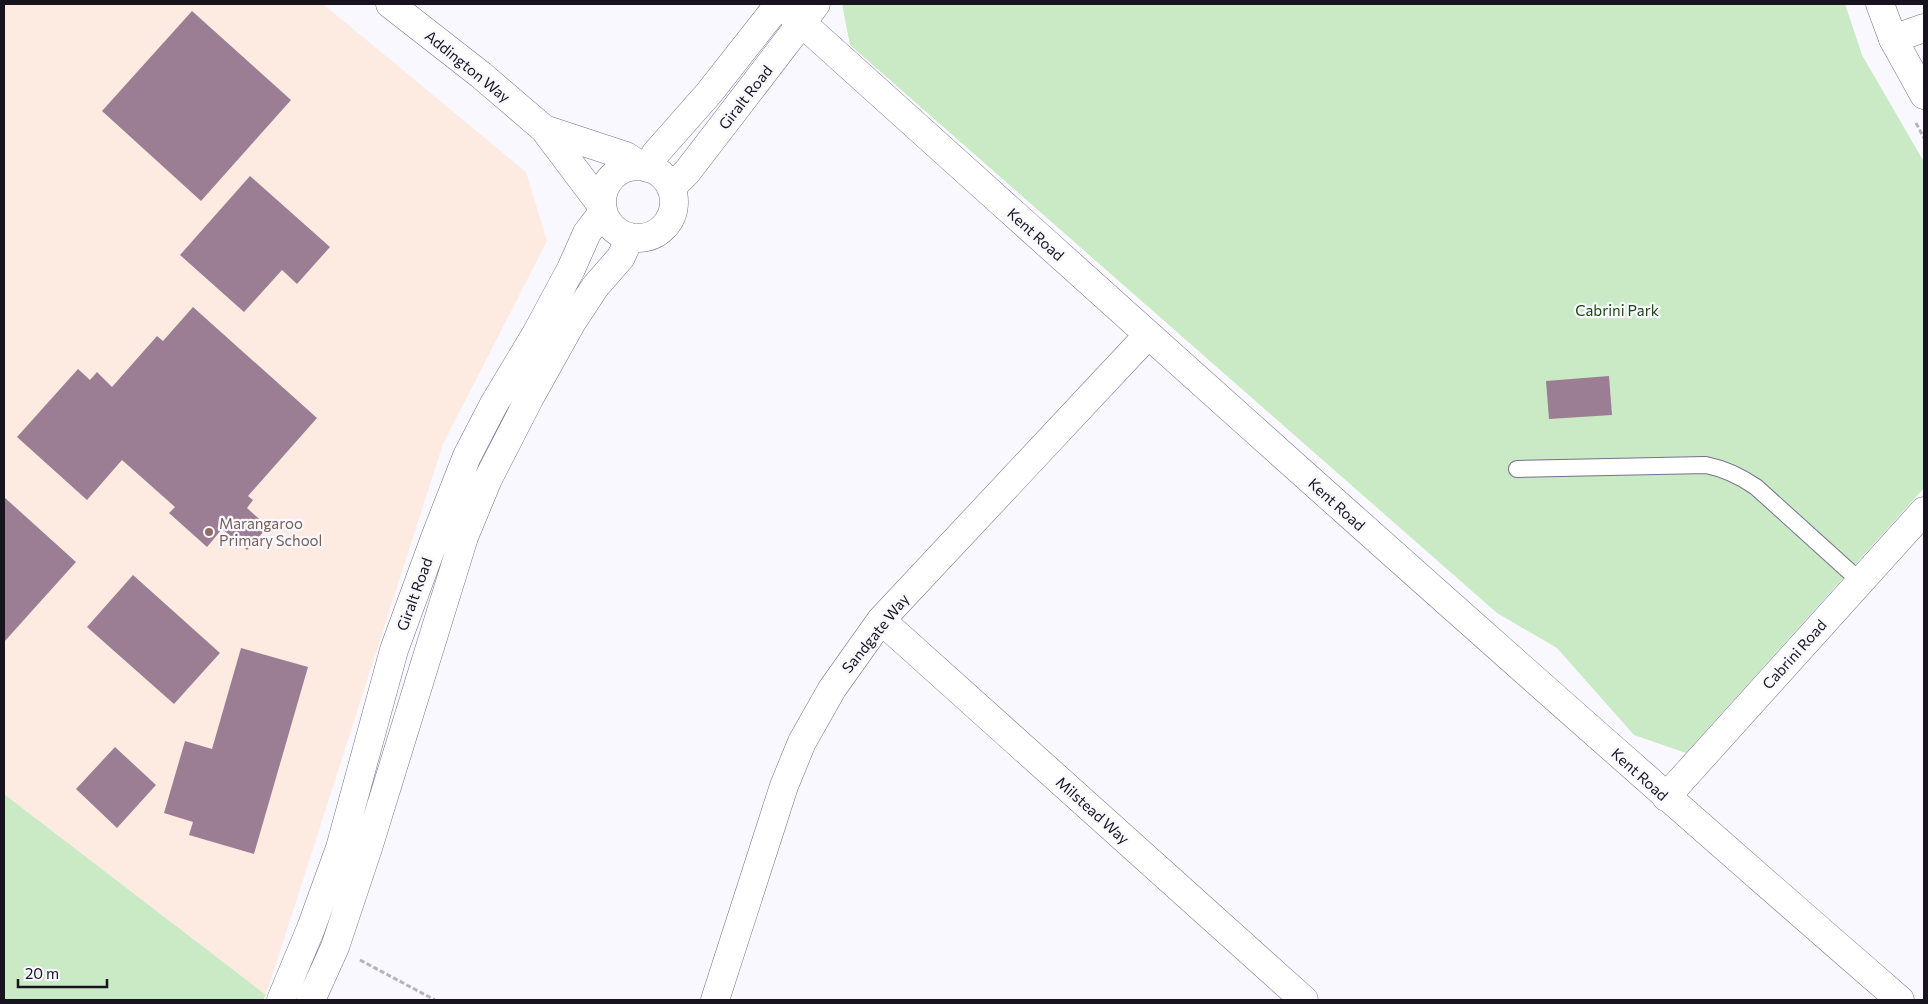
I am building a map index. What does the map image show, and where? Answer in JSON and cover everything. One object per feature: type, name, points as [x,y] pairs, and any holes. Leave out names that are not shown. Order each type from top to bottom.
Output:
[{"type":"street","name":"Addington Way","points":[[390,4],[481,75],[544,129],[603,209]]},
{"type":"street","name":"Kent Road","points":[[779,4],[809,13],[1148,335],[1666,797],[1900,1000]]},
{"type":"street","name":"Giralt Road","points":[[644,167],[709,93],[779,4]]},
{"type":"street","points":[[1880,4],[1893,39],[1924,95]]},
{"type":"street","name":"Giralt Road","points":[[671,188],[687,172],[809,13]]},
{"type":"street","points":[[1893,39],[1924,28]]},
{"type":"street","name":"Addington Way","points":[[544,129],[626,156],[644,167]]},
{"type":"street","points":[[644,167],[664,178],[671,188],[673,210],[665,225],[657,233],[647,237],[630,237],[613,228],[603,209],[603,194],[612,177],[622,170],[644,167]]},
{"type":"street","name":"Giralt Road","points":[[281,1000],[311,928],[340,848],[394,650],[467,456],[494,404],[536,334],[571,269],[587,233],[603,209]]},
{"type":"street","name":"Giralt Road","points":[[311,1000],[335,947],[368,848],[464,537],[488,479],[528,399],[572,322],[595,287],[620,257],[630,237]]},
{"type":"street","name":"Sandgate Way","points":[[715,1000],[784,786],[802,742],[832,689],[882,620],[1148,335]]},
{"type":"street","name":"Cabrini Road","points":[[1666,797],[1924,511]]},
{"type":"street","name":"Milstead Way","points":[[882,620],[1304,1000]]},
{"type":"lane","points":[[1517,469],[1706,465],[1722,468],[1739,475],[1756,487],[1860,581]]},
{"type":"path","points":[[355,957],[435,1000]]},
{"type":"shaded area","name":"Marangaroo Primary School","points":[[4,4],[323,4],[526,172],[547,241],[443,444],[266,995],[4,794]]},
{"type":"green space","name":"Cabrini Park","points":[[842,4],[1845,4],[1862,55],[1924,162],[1924,488],[1686,753],[1634,735],[1557,648],[1497,613],[850,45]]},
{"type":"green space","points":[[4,794],[266,995],[263,1000],[4,1000]]},
{"type":"building","points":[[192,11],[291,100],[201,201],[102,111]]},
{"type":"building","points":[[250,176],[330,247],[297,284],[282,270],[244,312],[180,255]]},
{"type":"building","points":[[193,307],[317,418],[248,496],[253,500],[247,508],[268,527],[247,550],[222,529],[207,547],[169,513],[175,507],[122,460],[87,500],[17,437],[78,369],[90,380],[97,372],[112,387],[157,336],[163,341]]},
{"type":"building","points":[[1609,376],[1612,415],[1549,419],[1546,381]]},
{"type":"building","points":[[4,497],[76,562],[4,642]]},
{"type":"building","points":[[133,575],[220,653],[174,704],[87,627]]},
{"type":"building","points":[[241,648],[308,667],[254,854],[189,835],[193,822],[164,813],[185,741],[212,749]]},
{"type":"building","points":[[115,747],[156,785],[117,828],[76,789]]},
{"type":"place","name":"Marangaroo Primary School","points":[[209,532]]}]
